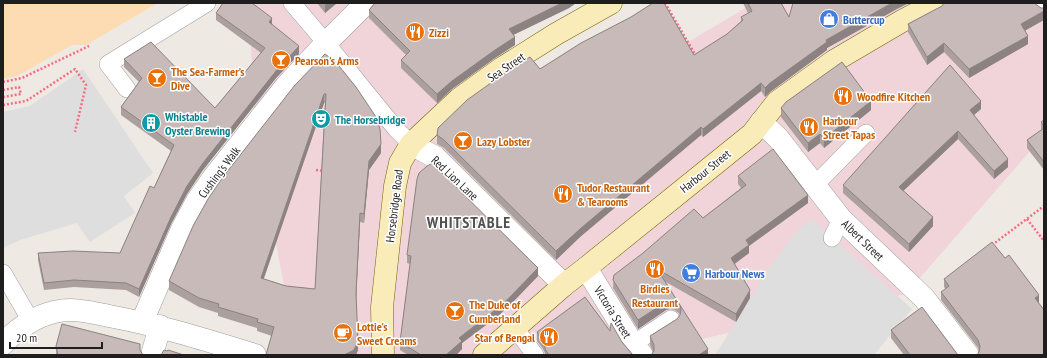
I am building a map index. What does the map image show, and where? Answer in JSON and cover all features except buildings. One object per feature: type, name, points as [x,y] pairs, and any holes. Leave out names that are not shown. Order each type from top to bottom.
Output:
[{"type":"main road","name":"Sea Street","points":[[411,144],[460,99],[502,68],[556,34],[611,3]]},
{"type":"main road","name":"Harbour Street","points":[[484,355],[564,285],[752,134],[777,102],[834,61],[936,3]]},
{"type":"main road","name":"Horsebridge Road","points":[[383,355],[382,307],[395,186],[400,163],[411,144]]},
{"type":"street","name":"Cushing's Walk","points":[[152,355],[151,324],[182,229],[197,201],[213,178],[286,86],[366,3]]},
{"type":"street","name":"Albert Street","points":[[761,122],[778,138],[815,185],[836,228],[870,248],[924,298],[968,355]]},
{"type":"street","name":"Red Lion Lane","points":[[411,144],[435,157],[564,285]]},
{"type":"street","name":"Victoria Street","points":[[586,268],[638,349]]},
{"type":"street","points":[[3,344],[31,320],[54,312],[84,311],[151,324],[255,355]]},
{"type":"lane","points":[[127,90],[108,64],[207,3]]},
{"type":"lane","points":[[292,3],[396,130],[411,144]]},
{"type":"lane","points":[[815,185],[866,133]]},
{"type":"lane","points":[[3,272],[31,320]]},
{"type":"lane","points":[[638,349],[671,319]]},
{"type":"lane","points":[[515,328],[535,355]]},
{"type":"path","points":[[665,3],[697,58]]},
{"type":"path","points":[[3,82],[22,78],[94,44]]},
{"type":"path","points":[[3,105],[26,101],[75,69],[86,85],[75,132]]},
{"type":"path","points":[[3,90],[19,87],[21,94],[3,97]]},
{"type":"path","points":[[316,170],[331,172]]},
{"type":"path","points":[[991,247],[1044,206]]},
{"type":"path","points":[[1027,219],[1044,241]]},
{"type":"shaded area","points":[[249,3],[456,3],[550,137],[654,62],[754,3],[1044,3],[1044,135],[906,294],[628,355],[296,355],[297,352],[255,136]]},
{"type":"shaded area","points":[[83,69],[153,173],[124,196],[135,213],[90,242],[77,223],[20,240],[3,248],[3,112],[30,106]]},
{"type":"shaded area","points":[[811,219],[912,309],[874,355],[715,355],[772,264],[796,233]]},
{"type":"sand","points":[[3,3],[158,3],[86,45],[72,45],[17,76],[3,79]]},
{"type":"place","name":"Buttercup","points":[[829,19]]},
{"type":"place","name":"Zizzi","points":[[415,32]]},
{"type":"place","name":"Pearson's Arms","points":[[281,60]]},
{"type":"place","name":"The Sea-Farmer’s Dive","points":[[157,78]]},
{"type":"place","name":"Woodfire Kitchen","points":[[843,96]]},
{"type":"place","name":"The Horsebridge","points":[[321,119]]},
{"type":"place","name":"Whistable Oyster Brewing","points":[[151,123]]},
{"type":"place","name":"Harbour Street Tapas","points":[[809,127]]},
{"type":"place","name":"Lazy Lobster","points":[[463,141]]},
{"type":"place","name":"Tudor Restaurant & Tearooms","points":[[563,194]]},
{"type":"place","name":"Birdies Restaurant","points":[[655,269]]},
{"type":"place","name":"Harbour News","points":[[691,273]]},
{"type":"place","name":"The Duke of Cumberland","points":[[455,311]]},
{"type":"place","name":"Lottie's Sweet Creams","points":[[343,333]]},
{"type":"place","name":"Star of Bengal","points":[[549,337]]},
{"type":"district","name":"WHITSTABLE","points":[[469,222]]}]
